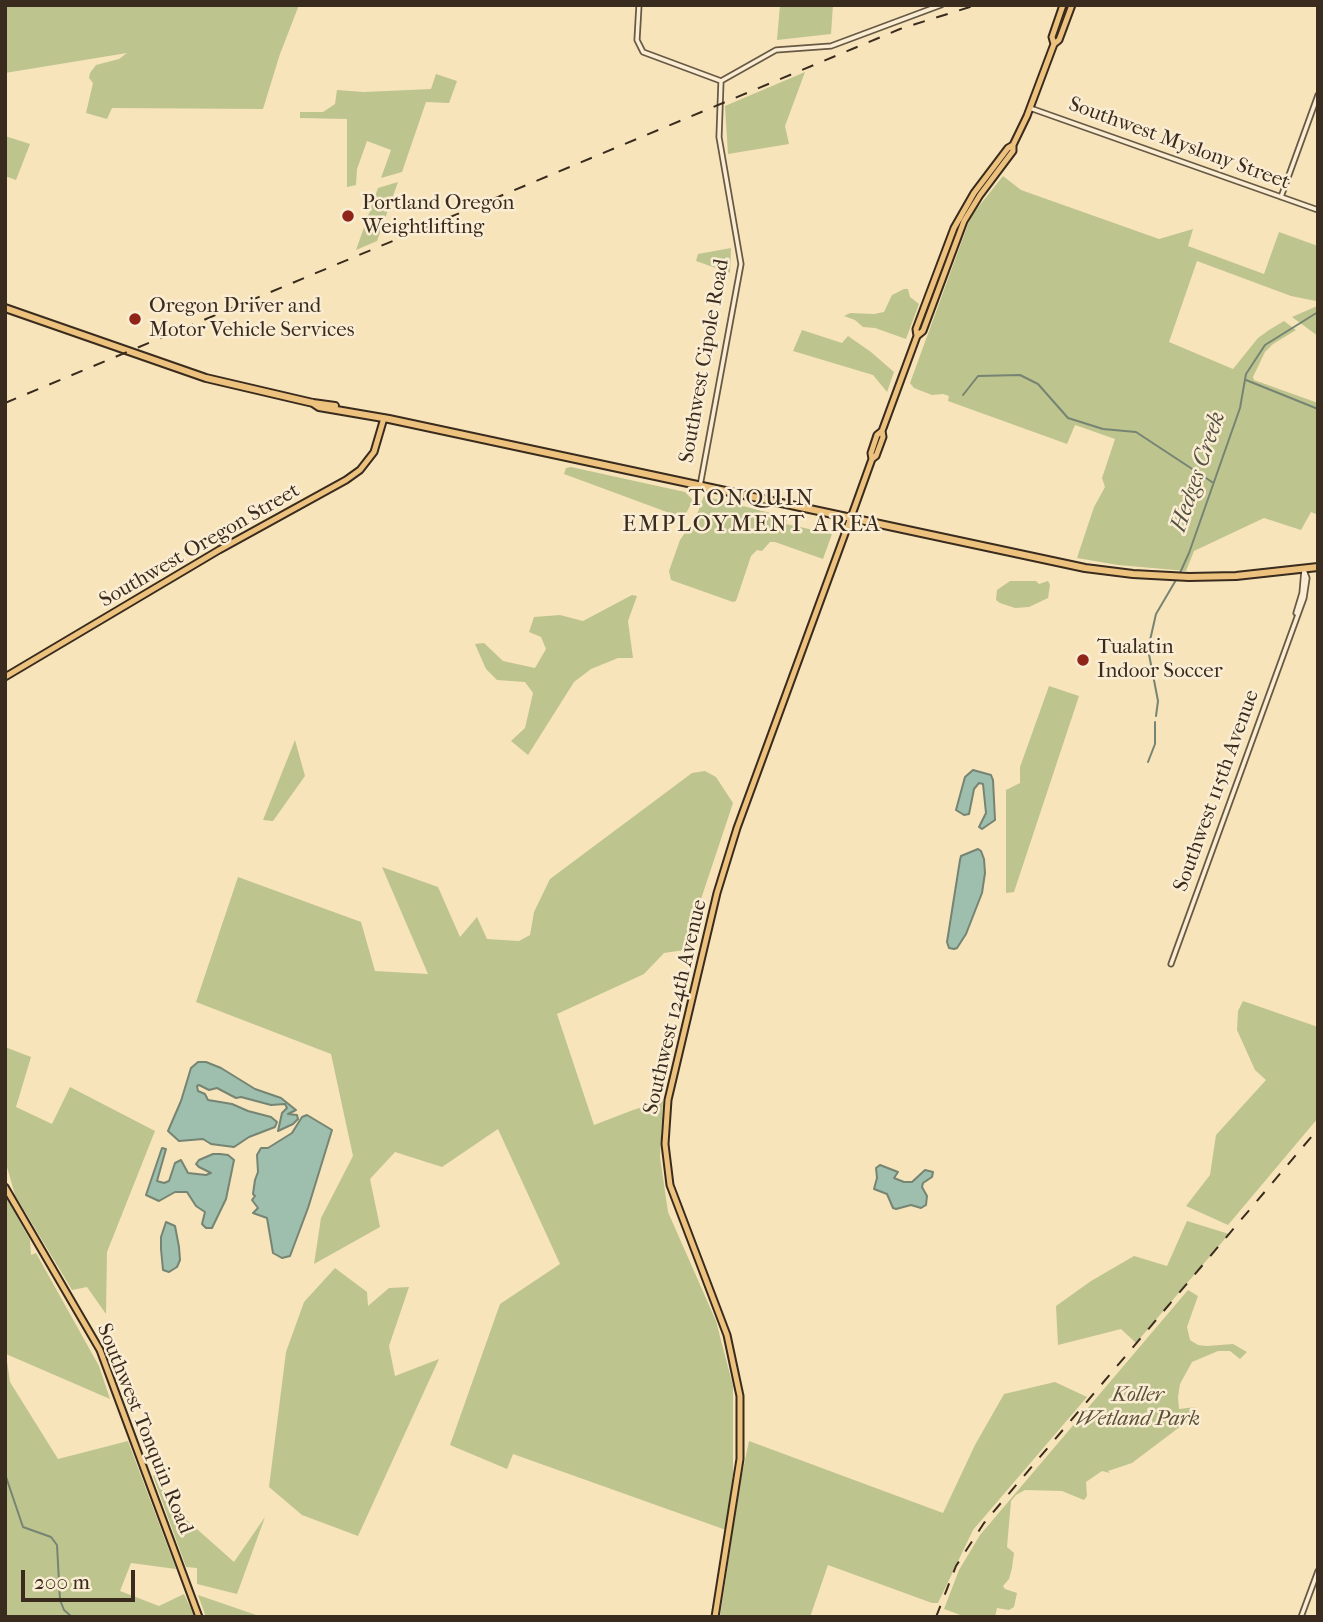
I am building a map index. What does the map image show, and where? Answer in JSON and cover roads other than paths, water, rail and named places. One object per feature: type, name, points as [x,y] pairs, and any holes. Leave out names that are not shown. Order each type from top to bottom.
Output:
[{"type":"highway","points":[[5,308],[206,378],[313,403],[319,407],[384,418],[1102,570],[1212,577],[1318,567]]},
{"type":"main road","name":"Southwest 124th Avenue","points":[[1054,44],[1052,37],[1063,5]]},
{"type":"main road","name":"Southwest 124th Avenue","points":[[715,1617],[740,1459],[740,1396],[727,1335],[670,1185],[665,1144],[667,1108],[729,854],[872,459],[877,456],[883,437],[882,431],[917,336],[916,329],[958,219],[979,186],[1013,145],[1072,5]]},
{"type":"main road","name":"Southwest Oregon Street","points":[[5,677],[203,559],[351,478],[374,452],[384,418]]},
{"type":"main road","name":"Southwest Tonquin Road","points":[[5,1187],[103,1357],[199,1617]]},
{"type":"street","points":[[639,5],[637,40],[643,52],[722,81],[776,50],[831,46],[941,5]]},
{"type":"street","name":"Southwest Cipole Road","points":[[700,486],[741,264],[719,137],[722,81]]},
{"type":"street","points":[[1281,198],[1318,95]]},
{"type":"street","name":"Southwest Myslony Street","points":[[1030,108],[1318,210]]},
{"type":"street","name":"Southwest 115th Avenue","points":[[1171,964],[1307,589],[1304,570]]},
{"type":"street","points":[[1301,1617],[1318,1572]]},
{"type":"waterway","name":"Hedges Creek","points":[[1180,573],[1240,408],[1246,374],[1265,345],[1318,312]]},
{"type":"waterway","points":[[963,395],[978,376],[1020,375],[1038,384],[1068,418],[1103,429],[1136,432],[1212,482]]},
{"type":"waterway","name":"Hedges Creek","points":[[1246,380],[1318,409]]},
{"type":"waterway","name":"Hedges Creek","points":[[1156,716],[1158,701],[1148,649],[1156,614],[1176,580]]},
{"type":"waterway","name":"Hedges Creek","points":[[1148,762],[1155,744],[1155,722]]},
{"type":"waterway","points":[[5,1474],[23,1527],[51,1537],[57,1545],[60,1600],[64,1610],[72,1617]]},
{"type":"railway","points":[[5,403],[900,29],[976,5]]},
{"type":"railway","points":[[936,1617],[956,1566],[984,1523],[1318,1129]]},
{"type":"place","name":"Portland Oregon Weightlifting","points":[[348,216]]},
{"type":"place","name":"Oregon Driver and Motor Vehicle Services","points":[[135,319]]},
{"type":"place","name":"Tualatin Indoor Soccer","points":[[1083,660]]},
{"type":"district","name":"TONQUIN EMPLOYMENT AREA","points":[[752,512]]},
{"type":"park label","name":"Koller Wetland Park","points":[[1138,1408]]}]
